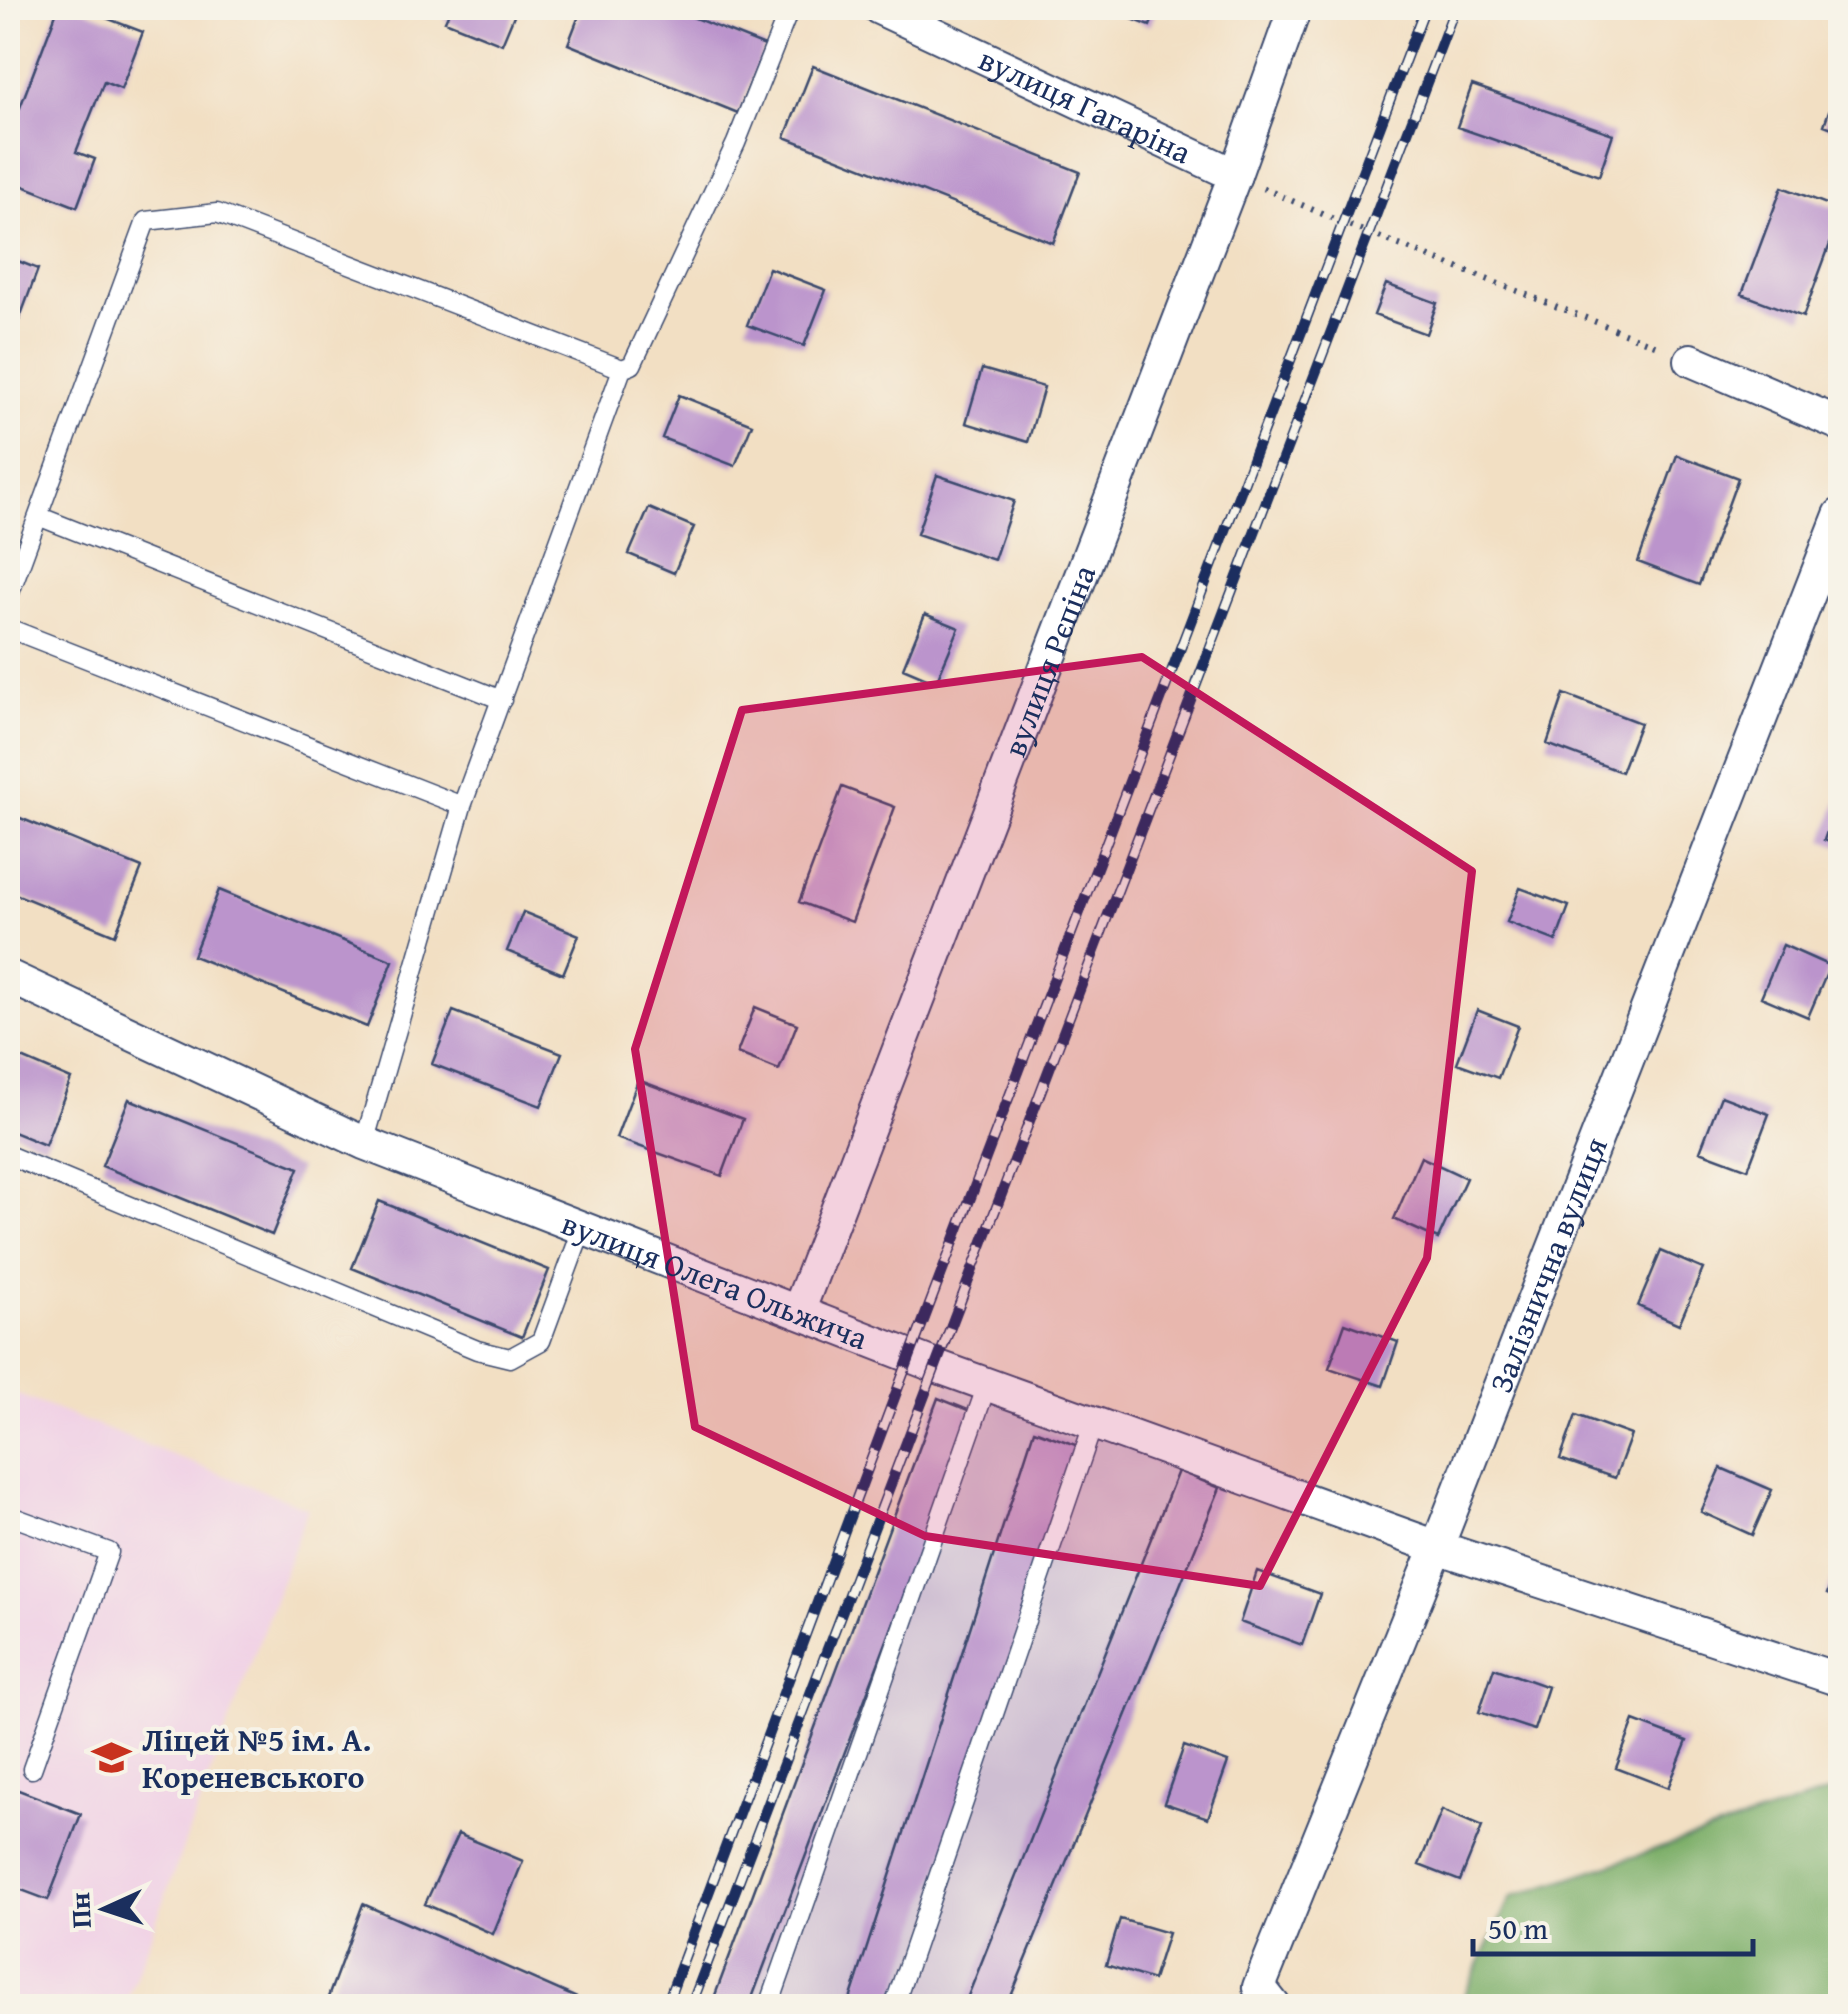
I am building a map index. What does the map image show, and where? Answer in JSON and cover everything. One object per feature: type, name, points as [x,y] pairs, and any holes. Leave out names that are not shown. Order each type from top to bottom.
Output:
[{"type":"street","name":"вулиця Гагаріна","points":[[879,8],[1235,176]]},
{"type":"street","name":"вулиця Рєпіна","points":[[798,1312],[1235,176],[1295,8]]},
{"type":"street","points":[[1691,360],[1840,424]]},
{"type":"street","name":"Залізнична вулиця","points":[[1274,2006],[1259,1986],[1437,1548],[1840,515]]},
{"type":"street","name":"вулиця Олега Ольжича","points":[[8,976],[364,1143],[987,1385],[1437,1548],[1840,1680]]},
{"type":"lane","points":[[8,598],[146,221],[217,213],[622,369],[632,365],[728,160],[790,8]]},
{"type":"lane","points":[[364,1143],[462,806],[622,369]]},
{"type":"lane","points":[[38,516],[502,700]]},
{"type":"lane","points":[[8,628],[462,806]]},
{"type":"lane","points":[[8,1154],[476,1350],[510,1358],[541,1341],[583,1227]]},
{"type":"lane","points":[[770,2006],[987,1385]]},
{"type":"lane","points":[[894,2006],[1094,1422]]},
{"type":"lane","points":[[8,1515],[109,1552],[32,1769]]},
{"type":"path","points":[[1235,176],[1691,360]]},
{"type":"highlighted area","points":[[1142,657],[1472,871],[1427,1258],[1260,1586],[925,1536],[695,1427],[635,1049],[742,710]]},
{"type":"shaded area","points":[[951,1380],[1229,1473],[1005,2006],[711,2006],[938,1398]]},
{"type":"shaded area","name":"Ліцей №5 ім. А. Кореневського","points":[[8,1391],[308,1508],[125,2006],[8,2006]]},
{"type":"green space","points":[[1840,1789],[1840,2006],[1459,2006],[1511,1897]]},
{"type":"building","points":[[58,8],[80,8],[143,32],[121,89],[104,82],[76,152],[95,159],[77,207],[8,180],[8,139]]},
{"type":"building","points":[[451,8],[517,8],[502,44],[445,21]]},
{"type":"building","points":[[582,8],[670,8],[765,46],[738,113],[568,44]]},
{"type":"building","points":[[1103,8],[1157,8],[1150,26]]},
{"type":"building","points":[[813,66],[1080,172],[1053,243],[785,137]]},
{"type":"building","points":[[1840,80],[1840,131],[1824,125]]},
{"type":"building","points":[[1472,85],[1613,134],[1599,176],[1457,127]]},
{"type":"building","points":[[1782,187],[1840,209],[1803,317],[1742,294]]},
{"type":"building","points":[[8,257],[38,269],[8,350]]},
{"type":"building","points":[[769,268],[826,290],[804,346],[747,325]]},
{"type":"building","points":[[1386,284],[1437,303],[1426,334],[1374,315]]},
{"type":"building","points":[[982,369],[1044,387],[1028,442],[966,423]]},
{"type":"building","points":[[679,395],[752,424],[735,466],[662,438]]},
{"type":"building","points":[[1677,455],[1738,478],[1699,585],[1638,562]]},
{"type":"building","points":[[937,475],[1014,501],[994,560],[917,534]]},
{"type":"building","points":[[649,508],[694,527],[674,573],[629,554]]},
{"type":"building","points":[[925,614],[959,628],[936,682],[903,668]]},
{"type":"building","points":[[1564,694],[1640,723],[1621,772],[1547,744]]},
{"type":"building","points":[[842,787],[895,807],[852,922],[799,902]]},
{"type":"building","points":[[1840,795],[1840,846],[1824,840]]},
{"type":"building","points":[[8,813],[142,868],[115,935],[8,891]]},
{"type":"building","points":[[1520,888],[1569,906],[1556,941],[1507,922]]},
{"type":"building","points":[[219,890],[393,961],[367,1027],[193,956]]},
{"type":"building","points":[[523,912],[579,935],[563,974],[507,951]]},
{"type":"building","points":[[1783,945],[1830,966],[1808,1017],[1761,997]]},
{"type":"building","points":[[755,1007],[797,1024],[779,1070],[737,1053]]},
{"type":"building","points":[[1477,1010],[1518,1026],[1498,1078],[1457,1063]]},
{"type":"building","points":[[453,1011],[562,1053],[541,1106],[432,1064]]},
{"type":"building","points":[[8,1052],[71,1079],[45,1145],[8,1130]]},
{"type":"building","points":[[638,1080],[743,1119],[722,1176],[616,1138]]},
{"type":"building","points":[[1721,1096],[1769,1114],[1748,1169],[1700,1151]]},
{"type":"building","points":[[129,1099],[299,1168],[272,1235],[102,1166]]},
{"type":"building","points":[[1421,1157],[1466,1178],[1438,1239],[1394,1219]]},
{"type":"building","points":[[379,1201],[549,1270],[522,1337],[352,1268]]},
{"type":"building","points":[[1661,1251],[1703,1269],[1679,1324],[1638,1306]]},
{"type":"building","points":[[1345,1323],[1398,1342],[1383,1386],[1329,1368]]},
{"type":"building","points":[[938,1398],[973,1412],[749,2006],[711,2006]]},
{"type":"building","points":[[1576,1415],[1631,1435],[1615,1478],[1560,1459]]},
{"type":"building","points":[[1034,1430],[1084,1448],[891,2006],[848,2006]]},
{"type":"building","points":[[1721,1468],[1772,1490],[1752,1535],[1701,1512]]},
{"type":"building","points":[[1178,1471],[1220,1488],[1007,2006],[964,2006]]},
{"type":"building","points":[[1840,1559],[1840,1599],[1827,1594]]},
{"type":"building","points":[[1257,1571],[1320,1594],[1302,1645],[1240,1622]]},
{"type":"building","points":[[1494,1668],[1548,1687],[1534,1730],[1479,1712]]},
{"type":"building","points":[[1634,1721],[1687,1741],[1668,1788],[1616,1768]]},
{"type":"building","points":[[1184,1746],[1228,1762],[1208,1818],[1164,1803]]},
{"type":"building","points":[[8,1786],[81,1814],[48,1900],[8,1885]]},
{"type":"building","points":[[1442,1810],[1482,1827],[1460,1881],[1419,1865]]},
{"type":"building","points":[[458,1834],[523,1861],[493,1934],[425,1904]]},
{"type":"building","points":[[363,1904],[577,1998],[575,2006],[343,2006],[327,2000]]},
{"type":"building","points":[[1120,1919],[1168,1933],[1153,1980],[1106,1965]]},
{"type":"railway","points":[[666,2006],[1425,8]]},
{"type":"railway","points":[[691,2006],[1455,8]]},
{"type":"place","name":"Ліцей №5 ім. А. Кореневського","points":[[112,1757]]}]
